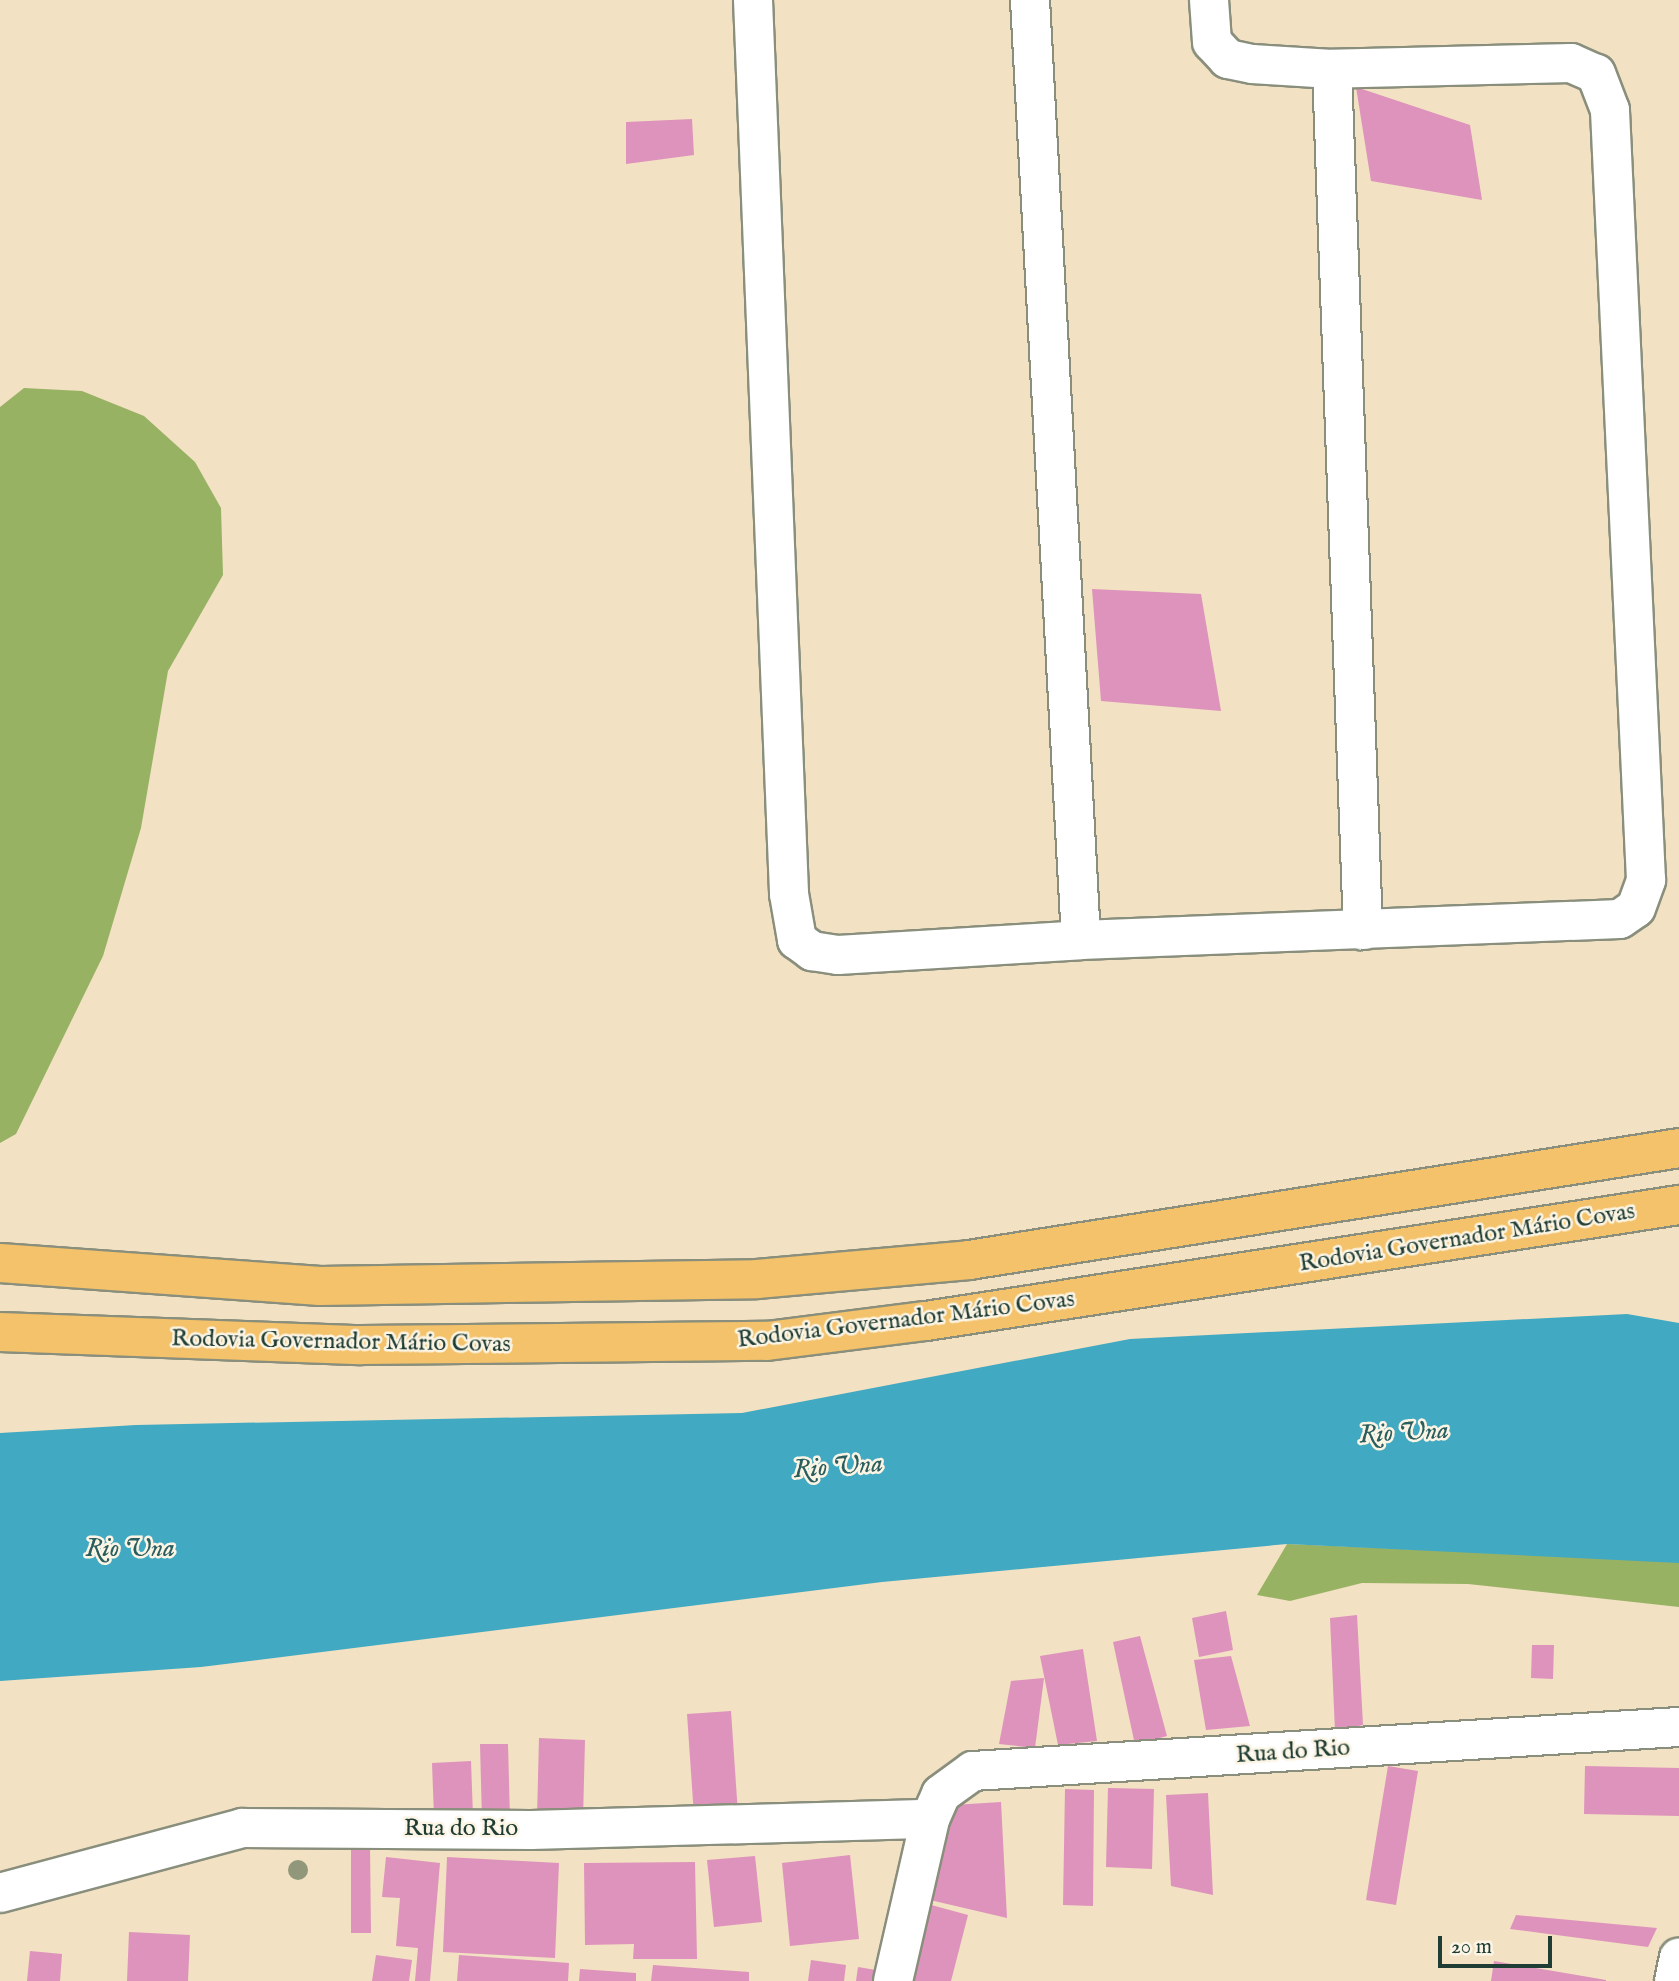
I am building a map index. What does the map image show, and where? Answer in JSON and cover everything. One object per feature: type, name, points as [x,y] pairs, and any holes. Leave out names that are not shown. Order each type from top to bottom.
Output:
[{"type":"highway","points":[[0,1263],[320,1286],[757,1279],[969,1260],[1679,1149]]},
{"type":"highway","name":"Rodovia Governador Mário Covas","points":[[0,1332],[361,1345],[767,1342],[953,1317],[1679,1205]]},
{"type":"street","points":[[753,0],[789,894],[797,940],[812,951],[838,955],[1081,940],[1620,919],[1636,908],[1646,880],[1610,110],[1596,74],[1571,63],[1332,69],[1228,59],[1212,42],[1209,0]]},
{"type":"street","points":[[1030,0],[1081,940]]},
{"type":"street","points":[[1332,69],[1363,930]]},
{"type":"street","name":"Rua do Rio","points":[[893,1981],[930,1819],[940,1794],[972,1771],[1679,1727]]},
{"type":"street","name":"Rua do Rio","points":[[0,1893],[242,1828],[531,1830],[930,1819]]},
{"type":"street","points":[[1674,1981],[1679,1958]]},
{"type":"green space","points":[[24,388],[82,391],[144,416],[195,462],[221,508],[223,575],[168,671],[141,828],[103,956],[16,1134],[0,1143],[0,407]]},
{"type":"green space","points":[[1287,1544],[1679,1561],[1679,1607],[1468,1584],[1362,1583],[1290,1601],[1257,1595]]},
{"type":"water","name":"Rio Una","points":[[1627,1314],[1679,1323],[1679,1563],[1287,1544],[882,1582],[201,1667],[0,1681],[0,1433],[136,1425],[742,1413],[1130,1339]]},
{"type":"building","points":[[1356,87],[1470,125],[1482,200],[1371,181]]},
{"type":"building","points":[[692,119],[694,155],[626,164],[626,122]]},
{"type":"building","points":[[1092,589],[1201,594],[1221,711],[1101,701]]},
{"type":"building","points":[[1226,1611],[1233,1650],[1199,1657],[1192,1618]]},
{"type":"building","points":[[1357,1615],[1363,1725],[1335,1731],[1330,1618]]},
{"type":"building","points":[[1140,1636],[1167,1736],[1135,1745],[1113,1642]]},
{"type":"building","points":[[1532,1645],[1554,1645],[1553,1679],[1531,1678]]},
{"type":"building","points":[[1083,1649],[1097,1741],[1058,1745],[1040,1656]]},
{"type":"building","points":[[1231,1656],[1250,1726],[1206,1730],[1194,1660]]},
{"type":"building","points":[[1044,1678],[1035,1748],[999,1744],[1011,1681]]},
{"type":"building","points":[[731,1711],[738,1814],[694,1816],[687,1714]]},
{"type":"building","points":[[539,1738],[585,1740],[583,1819],[537,1817]]},
{"type":"building","points":[[480,1744],[508,1744],[510,1819],[482,1820]]},
{"type":"building","points":[[471,1761],[473,1816],[434,1817],[432,1763]]},
{"type":"building","points":[[1388,1766],[1418,1771],[1396,1905],[1366,1900]]},
{"type":"building","points":[[1585,1766],[1679,1768],[1679,1816],[1584,1814]]},
{"type":"building","points":[[1108,1788],[1154,1789],[1152,1869],[1106,1867]]},
{"type":"building","points":[[1065,1789],[1094,1790],[1093,1906],[1063,1905]]},
{"type":"building","points":[[1208,1793],[1213,1895],[1171,1886],[1166,1795]]},
{"type":"building","points":[[1001,1802],[1007,1918],[930,1900],[953,1805]]},
{"type":"building","points":[[351,1847],[370,1847],[371,1933],[351,1933]]},
{"type":"building","points":[[850,1855],[859,1939],[790,1946],[782,1863]]},
{"type":"building","points":[[755,1856],[762,1922],[714,1927],[707,1860]]},
{"type":"building","points":[[386,1857],[440,1863],[430,1981],[415,1981],[418,1948],[396,1946],[400,1898],[382,1897]]},
{"type":"building","points":[[447,1857],[559,1863],[555,1958],[443,1952]]},
{"type":"building","points":[[695,1862],[697,1959],[633,1959],[634,1944],[585,1945],[584,1863]]},
{"type":"building","points":[[924,1903],[968,1915],[951,1981],[904,1981]]},
{"type":"building","points":[[1516,1915],[1657,1928],[1648,1947],[1510,1929]]},
{"type":"building","points":[[129,1932],[190,1935],[188,1981],[127,1981]]},
{"type":"building","points":[[30,1951],[62,1954],[60,1981],[27,1981]]},
{"type":"building","points":[[376,1955],[412,1960],[409,1981],[372,1981]]},
{"type":"building","points":[[459,1955],[569,1963],[568,1981],[457,1981]]},
{"type":"building","points":[[811,1960],[846,1965],[844,1981],[808,1981]]},
{"type":"building","points":[[1494,1961],[1606,1980],[1606,1981],[1491,1981]]},
{"type":"building","points":[[653,1965],[749,1972],[749,1981],[651,1981]]},
{"type":"building","points":[[858,1967],[876,1970],[875,1981],[856,1981]]},
{"type":"building","points":[[580,1969],[636,1973],[636,1981],[579,1981]]}]
